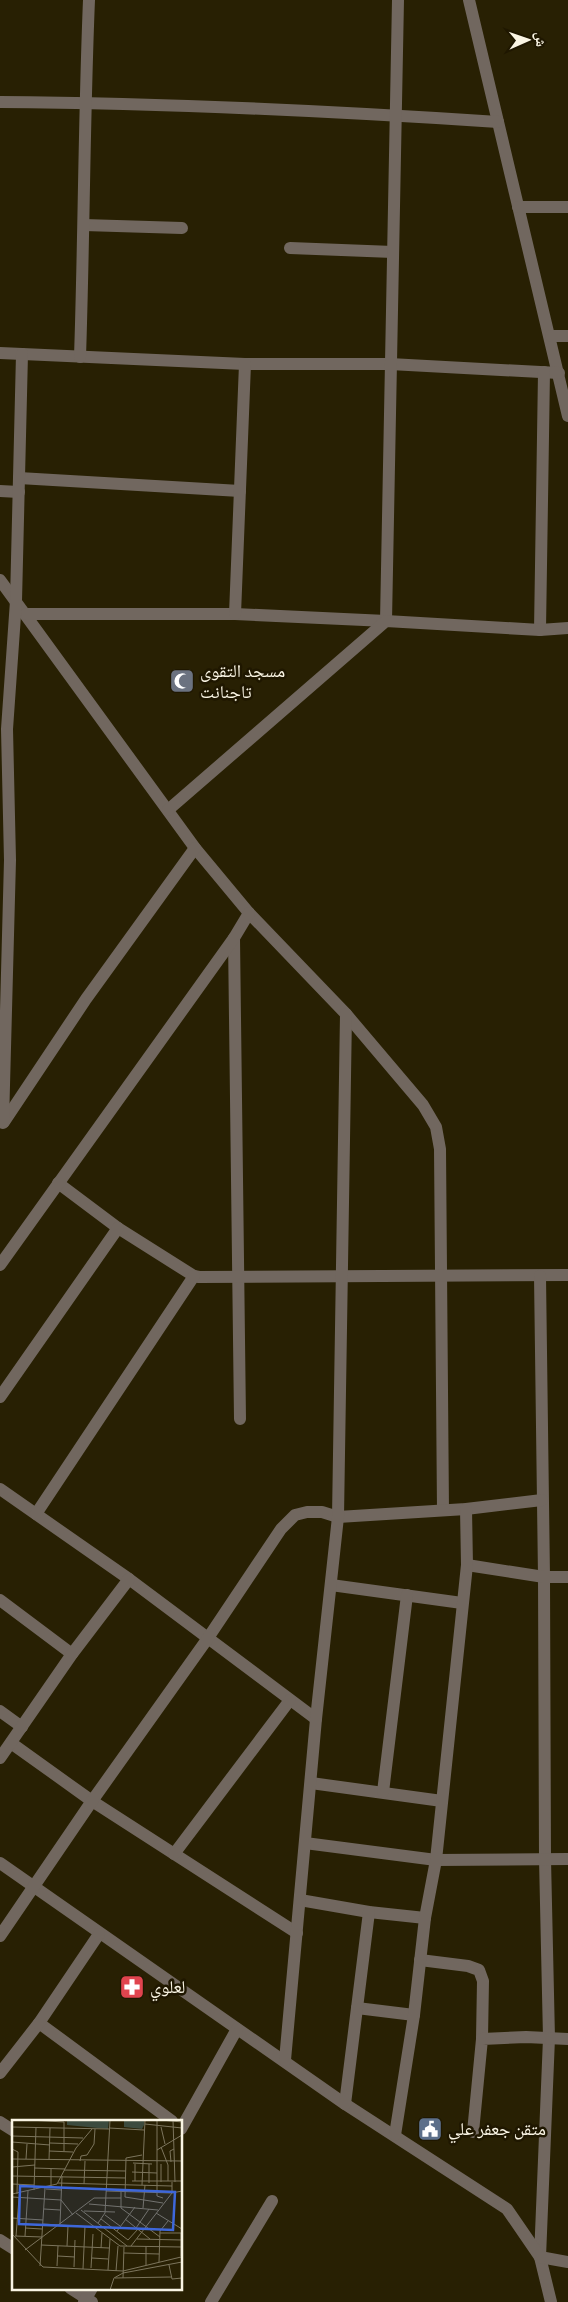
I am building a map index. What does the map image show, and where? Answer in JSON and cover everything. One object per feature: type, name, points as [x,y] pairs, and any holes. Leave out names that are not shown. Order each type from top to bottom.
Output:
[{"type":"street","points":[[80,357],[89,0]]},
{"type":"street","points":[[168,810],[386,621],[398,0]]},
{"type":"street","points":[[469,0],[551,336],[568,416]]},
{"type":"street","points":[[0,102],[85,102],[396,115],[498,122]]},
{"type":"street","points":[[518,207],[568,207]]},
{"type":"street","points":[[84,225],[182,228]]},
{"type":"street","points":[[290,248],[392,252]]},
{"type":"street","points":[[551,336],[568,336]]},
{"type":"street","points":[[0,353],[245,364],[390,364],[558,373]]},
{"type":"street","points":[[2,1125],[5,860],[4,729],[16,601],[22,354]]},
{"type":"street","points":[[235,614],[245,364]]},
{"type":"street","points":[[540,630],[544,372]]},
{"type":"street","points":[[19,478],[240,490]]},
{"type":"street","points":[[0,491],[19,492]]},
{"type":"street","points":[[0,580],[196,848],[249,913],[346,1014],[423,1104],[436,1127],[440,1149],[443,1510]]},
{"type":"street","points":[[26,614],[235,614],[540,630],[568,628]]},
{"type":"street","points":[[2,1125],[86,999],[196,848]]},
{"type":"street","points":[[0,1265],[234,938],[249,913]]},
{"type":"street","points":[[234,938],[240,1419]]},
{"type":"street","points":[[285,2060],[316,1719],[338,1517],[346,1014]]},
{"type":"street","points":[[58,1183],[118,1228],[194,1276],[239,1279],[343,1276],[568,1275]]},
{"type":"street","points":[[0,1397],[118,1228]]},
{"type":"street","points":[[36,1514],[194,1276]]},
{"type":"street","points":[[540,1276],[545,1859],[549,2038],[540,2257],[551,2302]]},
{"type":"street","points":[[0,1488],[129,1579],[316,1719]]},
{"type":"street","points":[[0,1936],[92,1801],[208,1638],[281,1529],[295,1515],[307,1512],[322,1512],[338,1517],[466,1509],[542,1500]]},
{"type":"street","points":[[395,2135],[414,2014],[425,1918],[436,1860],[467,1565],[466,1509]]},
{"type":"street","points":[[467,1565],[544,1577],[568,1577]]},
{"type":"street","points":[[0,1758],[72,1654],[129,1579]]},
{"type":"street","points":[[331,1585],[462,1603]]},
{"type":"street","points":[[383,1792],[407,1595]]},
{"type":"street","points":[[0,1600],[72,1654]]},
{"type":"street","points":[[174,1854],[290,1700]]},
{"type":"street","points":[[0,1711],[22,1727]]},
{"type":"street","points":[[11,1743],[92,1801],[297,1933]]},
{"type":"street","points":[[311,1783],[442,1801]]},
{"type":"street","points":[[305,1843],[436,1860],[568,1859]]},
{"type":"street","points":[[0,1863],[237,2029],[285,2060],[345,2104],[507,2210],[540,2257],[567,2265]]},
{"type":"street","points":[[300,1900],[369,1912],[425,1918]]},
{"type":"street","points":[[345,2104],[369,1912]]},
{"type":"street","points":[[0,2073],[39,2023],[100,1934]]},
{"type":"street","points":[[420,1960],[468,1966],[480,1970],[483,1981],[482,2039],[473,2132]]},
{"type":"street","points":[[357,2008],[414,2014]]},
{"type":"street","points":[[39,2023],[171,2120]]},
{"type":"street","points":[[182,2126],[237,2029]]},
{"type":"street","points":[[482,2039],[511,2037],[568,2039]]},
{"type":"street","points":[[0,2122],[12,2130]]},
{"type":"street","points":[[211,2302],[272,2201]]},
{"type":"street","points":[[0,2240],[12,2248]]},
{"type":"street","points":[[74,2290],[88,2298]]},
{"type":"place","name":"مسجد التقوى تاجنانت","points":[[182,681]]},
{"type":"place","name":"لعلوي","points":[[132,1987]]},
{"type":"place","name":"متقن جعفر علي","points":[[430,2129]]}]
